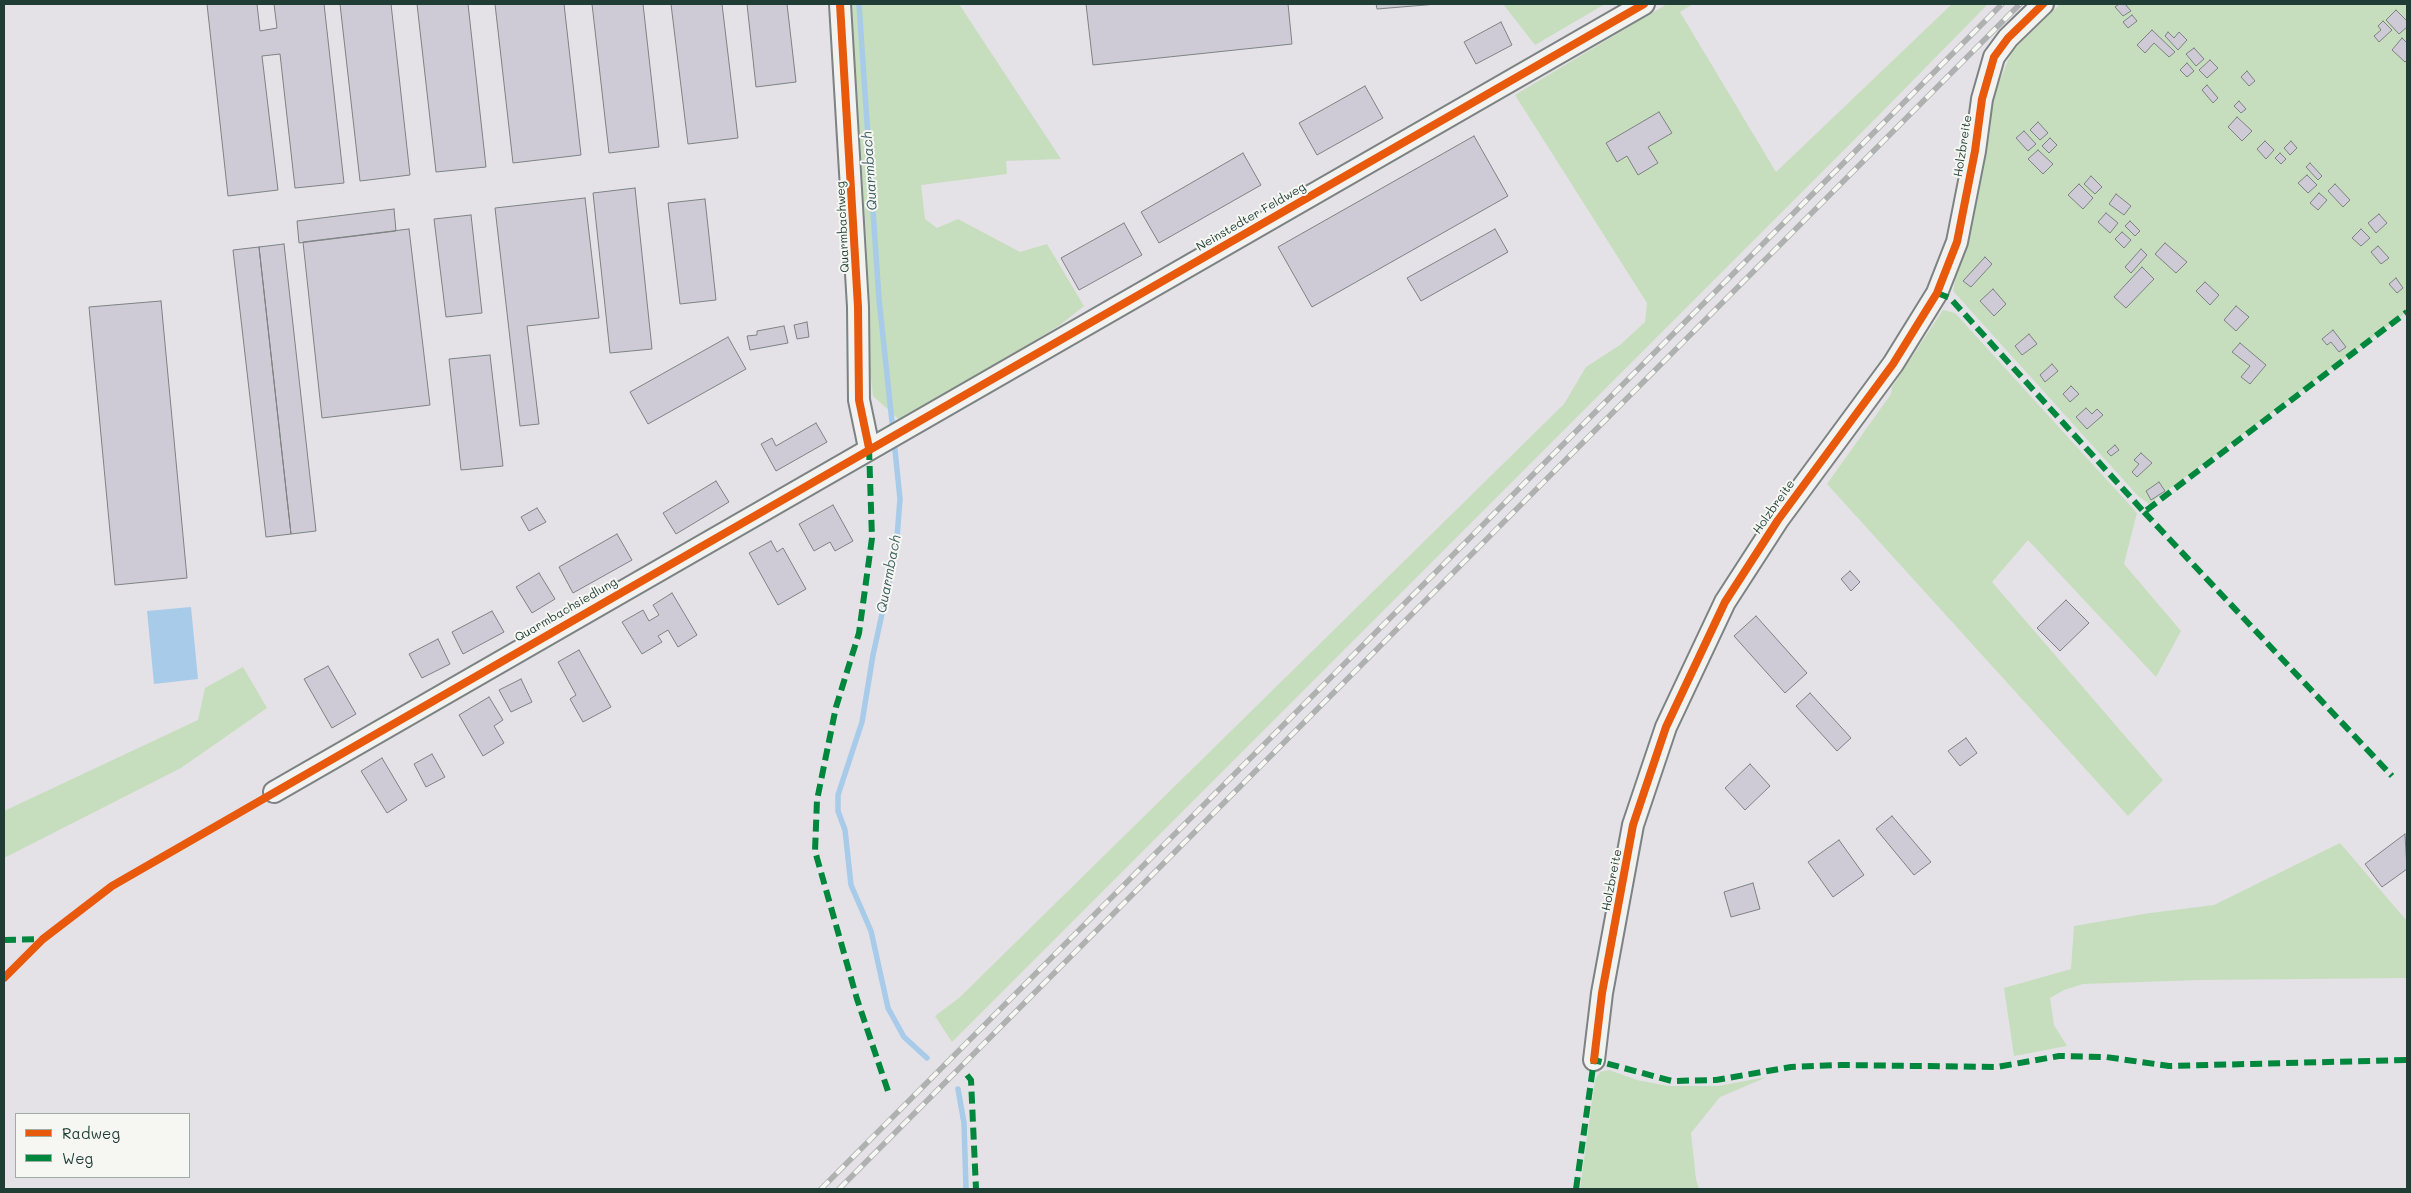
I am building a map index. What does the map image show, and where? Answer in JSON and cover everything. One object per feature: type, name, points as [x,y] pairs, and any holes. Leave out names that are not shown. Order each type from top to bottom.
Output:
[{"type":"street","name":"Quarmbachweg","points":[[840,4],[858,307],[859,400],[875,445]]},
{"type":"street","name":"Neinstedter Feldweg","points":[[875,445],[1644,4]]},
{"type":"street","name":"Holzbreite","points":[[1594,1060],[1602,993],[1634,825],[1666,727],[1725,602],[1778,520],[1893,364],[1938,293],[1957,242],[1975,151],[1982,99],[1994,57],[2008,38],[2043,4]]},
{"type":"street","name":"Quarmbachsiedlung","points":[[274,792],[875,445]]},
{"type":"green space","points":[[851,4],[959,4],[1061,159],[1006,161],[1007,174],[921,185],[925,219],[937,228],[958,219],[1020,252],[1047,244],[1084,306],[1060,325],[902,422],[873,396],[869,362],[867,250]]},
{"type":"green space","points":[[1503,4],[1605,4],[1535,45]]},
{"type":"green space","points":[[1667,4],[1693,4],[1680,12],[1776,172],[1952,4],[1988,4],[952,1042],[935,1016],[959,998],[1564,404],[1586,367],[1620,345],[1645,322],[1647,303],[1515,95]]},
{"type":"green space","points":[[2060,4],[2407,4],[2407,312],[2149,504],[2138,496],[1953,291],[1992,99],[2012,51]]},
{"type":"green space","points":[[1943,310],[1955,313],[2137,513],[2124,564],[2181,631],[2156,677],[2028,540],[1992,582],[2163,780],[2128,816],[1827,484],[1891,394],[1892,387]]},
{"type":"green space","points":[[243,667],[267,708],[181,768],[4,858],[4,811],[198,720],[205,688]]},
{"type":"green space","points":[[2340,843],[2407,921],[2407,978],[2200,980],[2083,984],[2064,990],[2050,998],[2054,1025],[2067,1046],[2014,1056],[2004,988],[2071,969],[2074,926],[2150,913],[2214,905]]},
{"type":"green space","points":[[1609,1070],[1637,1080],[1668,1086],[1718,1086],[1767,1077],[1720,1097],[1691,1133],[1696,1179],[1699,1189],[1580,1189],[1595,1080],[1600,1072]]},
{"type":"water","points":[[191,607],[198,679],[154,684],[147,611]]},
{"type":"building","points":[[207,4],[257,4],[260,31],[277,28],[274,4],[324,4],[344,183],[295,188],[280,54],[262,56],[278,190],[228,196]]},
{"type":"building","points":[[340,4],[391,4],[410,175],[360,181]]},
{"type":"building","points":[[417,4],[468,4],[486,167],[436,172]]},
{"type":"building","points":[[495,4],[564,4],[581,155],[513,163]]},
{"type":"building","points":[[592,4],[643,4],[659,147],[609,153]]},
{"type":"building","points":[[671,4],[722,4],[738,138],[688,144]]},
{"type":"building","points":[[747,4],[787,4],[796,82],[756,87]]},
{"type":"building","points":[[1086,4],[1288,4],[1292,44],[1093,65]]},
{"type":"building","points":[[1376,4],[1437,4],[1377,9]]},
{"type":"building","points":[[2119,4],[2125,4],[2131,11],[2123,16],[2115,7]]},
{"type":"building","points":[[2396,10],[2407,21],[2407,27],[2399,34],[2386,20]]},
{"type":"building","points":[[2132,15],[2137,21],[2128,28],[2123,22]]},
{"type":"building","points":[[2383,21],[2392,30],[2379,42],[2374,36],[2381,30],[2378,26]]},
{"type":"building","points":[[1501,22],[1512,45],[1476,64],[1464,42]]},
{"type":"building","points":[[2152,30],[2175,52],[2169,57],[2154,43],[2145,53],[2137,45]]},
{"type":"building","points":[[2168,32],[2174,38],[2179,32],[2187,40],[2178,50],[2165,36]]},
{"type":"building","points":[[2402,38],[2407,43],[2407,60],[2405,62],[2392,50]]},
{"type":"building","points":[[2194,48],[2204,59],[2196,66],[2186,54]]},
{"type":"building","points":[[2210,60],[2218,68],[2207,78],[2199,70]]},
{"type":"building","points":[[2187,63],[2194,71],[2187,77],[2180,70]]},
{"type":"building","points":[[2247,71],[2255,81],[2249,86],[2241,77]]},
{"type":"building","points":[[2207,85],[2218,98],[2213,103],[2202,90]]},
{"type":"building","points":[[1365,86],[1383,118],[1317,155],[1299,123]]},
{"type":"building","points":[[2239,101],[2246,109],[2241,113],[2234,106]]},
{"type":"building","points":[[1659,112],[1672,133],[1648,147],[1658,163],[1638,175],[1627,156],[1617,162],[1606,143]]},
{"type":"building","points":[[2237,117],[2252,131],[2242,141],[2228,127]]},
{"type":"building","points":[[2038,122],[2048,133],[2040,140],[2030,130]]},
{"type":"building","points":[[2024,131],[2036,144],[2028,151],[2016,138]]},
{"type":"building","points":[[1474,136],[1508,196],[1312,307],[1278,247]]},
{"type":"building","points":[[2050,138],[2057,145],[2049,153],[2042,146]]},
{"type":"building","points":[[2265,141],[2274,150],[2266,159],[2257,149]]},
{"type":"building","points":[[2291,141],[2297,148],[2290,155],[2284,148]]},
{"type":"building","points":[[2038,150],[2053,164],[2043,174],[2028,159]]},
{"type":"building","points":[[1243,153],[1261,185],[1159,243],[1141,212]]},
{"type":"building","points":[[2280,153],[2286,159],[2281,164],[2275,158]]},
{"type":"building","points":[[2310,163],[2322,176],[2318,180],[2306,167]]},
{"type":"building","points":[[2307,175],[2317,185],[2308,193],[2298,183]]},
{"type":"building","points":[[2091,176],[2102,187],[2095,194],[2084,184]]},
{"type":"building","points":[[2079,184],[2093,198],[2083,209],[2068,195]]},
{"type":"building","points":[[2335,184],[2350,200],[2343,207],[2328,191]]},
{"type":"building","points":[[635,188],[652,349],[610,353],[593,193]]},
{"type":"building","points":[[2319,193],[2327,200],[2318,210],[2310,203]]},
{"type":"building","points":[[2116,194],[2131,206],[2124,215],[2109,204]]},
{"type":"building","points":[[585,198],[599,318],[527,326],[539,424],[520,426],[495,208]]},
{"type":"building","points":[[705,199],[716,300],[680,304],[668,203]]},
{"type":"building","points":[[394,209],[396,231],[299,243],[297,221]]},
{"type":"building","points":[[2106,213],[2118,223],[2110,233],[2098,222]]},
{"type":"building","points":[[2379,214],[2387,223],[2376,233],[2368,223]]},
{"type":"building","points":[[471,215],[482,313],[446,317],[434,219]]},
{"type":"building","points":[[2130,221],[2140,231],[2135,236],[2125,226]]},
{"type":"building","points":[[1124,223],[1142,255],[1079,290],[1061,258]]},
{"type":"building","points":[[409,229],[430,405],[322,418],[303,242]]},
{"type":"building","points":[[1495,229],[1508,252],[1421,301],[1407,278]]},
{"type":"building","points":[[2361,229],[2370,238],[2361,246],[2352,238]]},
{"type":"building","points":[[2122,232],[2131,240],[2124,248],[2115,239]]},
{"type":"building","points":[[2165,243],[2187,262],[2176,273],[2155,254]]},
{"type":"building","points":[[284,244],[316,531],[291,534],[259,247]]},
{"type":"building","points":[[2378,246],[2389,258],[2381,264],[2371,252]]},
{"type":"building","points":[[259,247],[291,534],[266,537],[233,250]]},
{"type":"building","points":[[2141,249],[2147,255],[2131,273],[2125,267]]},
{"type":"building","points":[[1985,257],[1992,264],[1971,287],[1963,281]]},
{"type":"building","points":[[2142,267],[2154,279],[2126,308],[2114,297]]},
{"type":"building","points":[[2396,278],[2403,288],[2397,293],[2389,284]]},
{"type":"building","points":[[2205,282],[2219,295],[2210,305],[2196,291]]},
{"type":"building","points":[[1993,289],[2006,304],[1994,316],[1980,301]]},
{"type":"building","points":[[161,301],[187,578],[115,585],[89,307]]},
{"type":"building","points":[[2236,306],[2249,317],[2236,331],[2224,320]]},
{"type":"building","points":[[807,322],[809,337],[797,339],[794,325]]},
{"type":"building","points":[[784,326],[788,343],[750,350],[747,336],[757,335],[757,331]]},
{"type":"building","points":[[2333,330],[2346,347],[2339,352],[2331,342],[2327,345],[2322,339]]},
{"type":"building","points":[[2029,334],[2037,344],[2022,355],[2015,346]]},
{"type":"building","points":[[728,337],[746,369],[648,424],[630,392]]},
{"type":"building","points":[[2240,343],[2266,365],[2250,384],[2241,377],[2250,366],[2232,352]]},
{"type":"building","points":[[490,355],[503,466],[461,470],[449,359]]},
{"type":"building","points":[[2052,364],[2058,371],[2045,382],[2040,375]]},
{"type":"building","points":[[2071,386],[2079,394],[2070,402],[2063,394]]},
{"type":"building","points":[[2086,408],[2092,414],[2097,409],[2103,415],[2087,429],[2076,417]]},
{"type":"building","points":[[816,423],[827,442],[776,471],[761,444],[772,438],[776,446]]},
{"type":"building","points":[[2115,445],[2119,450],[2111,456],[2107,452]]},
{"type":"building","points":[[2141,453],[2152,463],[2137,477],[2132,472],[2139,464],[2134,460]]},
{"type":"building","points":[[716,481],[729,502],[676,534],[663,513]]},
{"type":"building","points":[[2159,482],[2165,491],[2151,500],[2146,491]]},
{"type":"building","points":[[833,505],[853,541],[835,551],[830,542],[814,551],[799,524]]},
{"type":"building","points":[[537,508],[546,522],[529,531],[521,517]]},
{"type":"building","points":[[617,534],[632,560],[573,593],[559,567]]},
{"type":"building","points":[[771,541],[777,552],[783,548],[806,589],[778,605],[749,553]]},
{"type":"building","points":[[1850,571],[1860,582],[1851,591],[1841,579]]},
{"type":"building","points":[[539,573],[555,599],[532,613],[516,587]]},
{"type":"building","points":[[672,593],[697,635],[678,647],[668,630],[658,636],[662,642],[642,654],[622,622],[643,610],[649,621],[659,615],[653,605]]},
{"type":"building","points":[[2066,600],[2089,623],[2060,651],[2037,628]]},
{"type":"building","points":[[492,611],[504,632],[463,654],[452,632]]},
{"type":"building","points":[[1756,616],[1807,673],[1785,693],[1734,636]]},
{"type":"building","points":[[438,639],[450,664],[422,678],[409,654]]},
{"type":"building","points":[[579,650],[611,707],[583,722],[570,699],[576,695],[558,662]]},
{"type":"building","points":[[328,666],[356,714],[332,728],[304,679]]},
{"type":"building","points":[[521,679],[532,702],[511,712],[499,690]]},
{"type":"building","points":[[1810,693],[1851,738],[1837,751],[1796,706]]},
{"type":"building","points":[[489,697],[503,720],[494,726],[504,743],[483,756],[459,715]]},
{"type":"building","points":[[1966,738],[1977,753],[1960,766],[1948,751]]},
{"type":"building","points":[[432,754],[445,777],[426,787],[414,764]]},
{"type":"building","points":[[382,758],[407,800],[387,813],[361,771]]},
{"type":"building","points":[[1750,764],[1770,786],[1745,810],[1725,788]]},
{"type":"building","points":[[1892,816],[1931,862],[1914,875],[1876,829]]},
{"type":"building","points":[[2405,834],[2407,869],[2382,887],[2365,864]]},
{"type":"building","points":[[1839,840],[1864,875],[1833,897],[1808,862]]},
{"type":"building","points":[[1753,883],[1760,909],[1731,917],[1724,892]]},
{"type":"waterway","name":"Quarmbach","points":[[859,4],[879,299],[893,431]]},
{"type":"waterway","name":"Quarmbach","points":[[894,440],[900,499],[896,550],[873,655],[862,722],[838,795],[838,811],[845,830],[851,885],[871,931],[888,1008],[904,1037],[927,1058]]},
{"type":"waterway","name":"Quarmbach","points":[[958,1089],[964,1123],[966,1189]]},
{"type":"railway","points":[[821,1189],[2002,4]]},
{"type":"railway","points":[[839,1189],[2020,4]]},
{"type":"marked path","points":[[1937,293],[1950,298],[2144,512],[2407,312]]},
{"type":"marked path","points":[[869,448],[872,538],[859,633],[836,707],[817,800],[815,851],[857,999],[889,1094]]},
{"type":"marked path","points":[[2144,512],[2392,776]]},
{"type":"marked path","points":[[4,940],[43,939]]},
{"type":"marked path","points":[[1576,1189],[1594,1060],[1672,1081],[1716,1080],[1791,1067],[1841,1065],[1997,1067],[2059,1056],[2106,1057],[2169,1066],[2407,1060]]},
{"type":"marked path","points":[[967,1075],[971,1080],[976,1189]]},
{"type":"cycle path","points":[[840,4],[858,307],[859,400],[869,448]]},
{"type":"cycle path","points":[[4,978],[43,939],[112,886],[1644,4]]},
{"type":"cycle path","points":[[1594,1060],[1602,993],[1633,825],[1666,727],[1725,602],[1778,520],[1893,364],[1937,293],[1957,242],[1975,151],[1982,99],[1994,57],[2008,38],[2043,4]]}]
